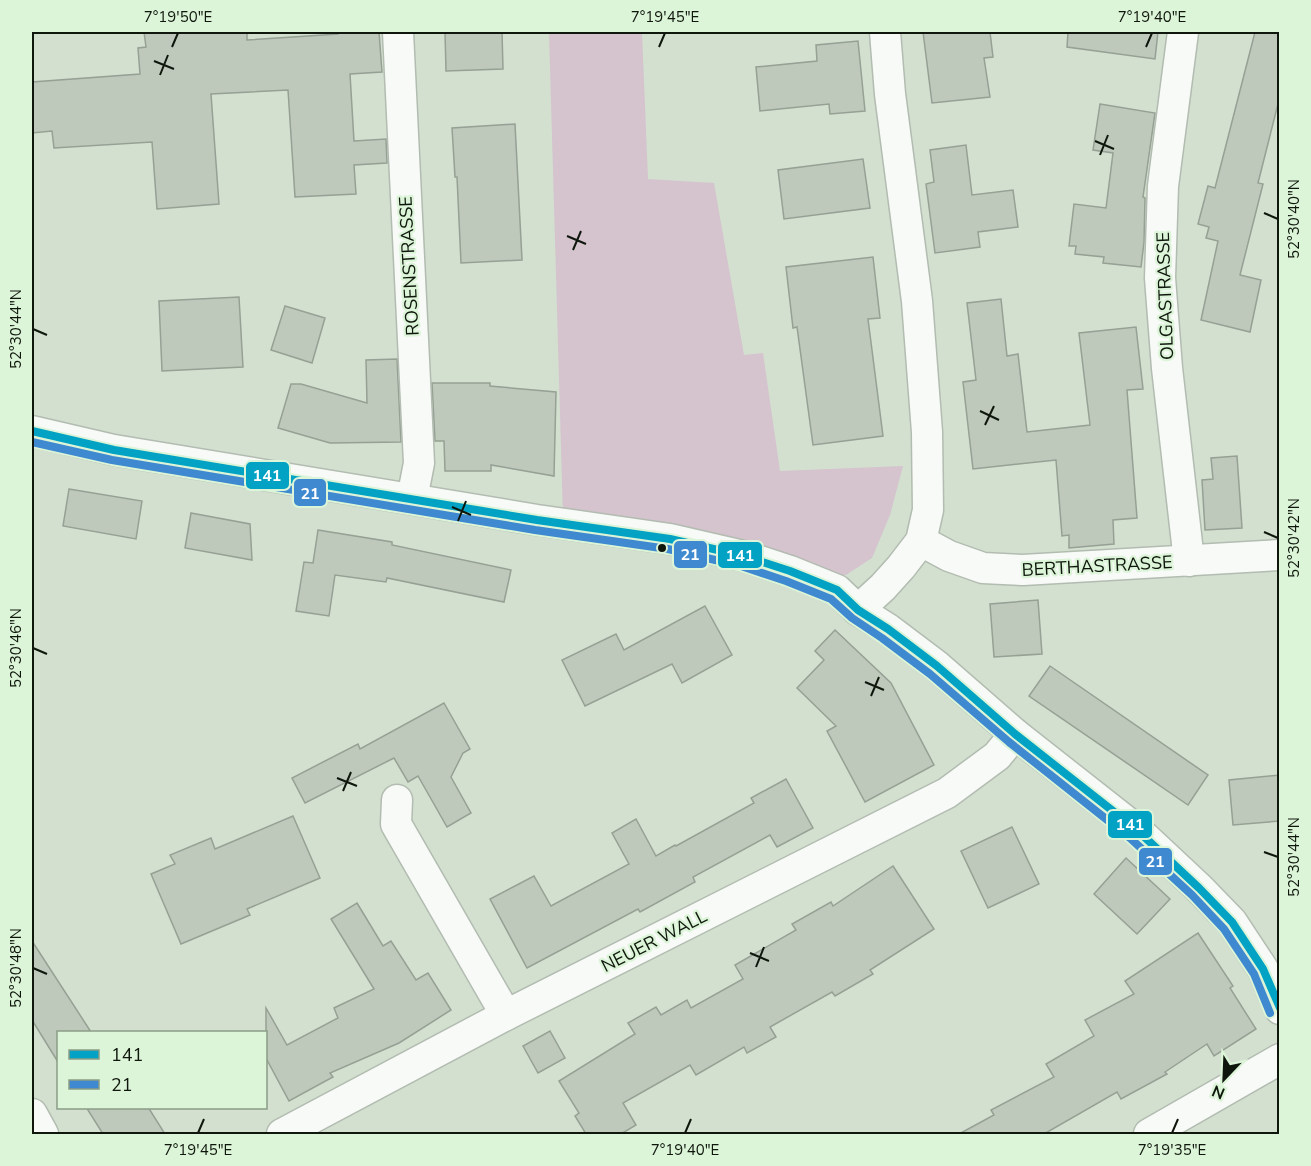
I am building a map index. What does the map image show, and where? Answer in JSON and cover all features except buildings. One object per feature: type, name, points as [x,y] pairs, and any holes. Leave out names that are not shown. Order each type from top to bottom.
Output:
[{"type":"street","name":"ROSENSTRASSE","points":[[398,32],[419,464],[412,499]]},
{"type":"street","points":[[858,610],[883,587],[921,541],[928,510],[927,432],[916,302],[890,94],[885,32]]},
{"type":"street","name":"OLGASTRASSE","points":[[1183,32],[1163,186],[1160,278],[1167,368],[1189,561]]},
{"type":"street","points":[[32,431],[114,450],[537,520],[670,539],[744,556],[837,590],[858,610],[888,629],[937,666],[1015,734],[1137,830],[1199,888],[1232,922],[1263,969],[1280,1009]]},
{"type":"street","name":"BERTHASTRASSE","points":[[921,541],[949,556],[983,568],[1023,570],[1280,555]]},
{"type":"street","name":"NEUER WALL","points":[[282,1134],[506,1016],[947,793],[997,756],[1015,734]]},
{"type":"street","points":[[397,800],[396,824],[506,1016]]},
{"type":"street","points":[[1149,1134],[1280,1059]]},
{"type":"street","points":[[32,1114],[43,1134]]},
{"type":"shaded area","points":[[549,32],[642,32],[648,179],[714,183],[744,355],[763,353],[780,471],[903,466],[890,515],[872,558],[846,575],[803,576],[563,518]]},
{"type":"transit line","name":"141","points":[[32,431],[114,450],[537,520],[670,539],[744,556],[837,590],[858,610],[888,629],[937,666],[1015,734],[1137,830],[1199,888],[1232,922],[1263,969],[1280,1008]]},
{"type":"transit line","name":"21","points":[[32,442],[112,460],[535,530],[668,549],[741,566],[831,599],[852,618],[930,674],[1009,742],[1130,838],[1192,895],[1224,929],[1254,974],[1270,1013]]}]
